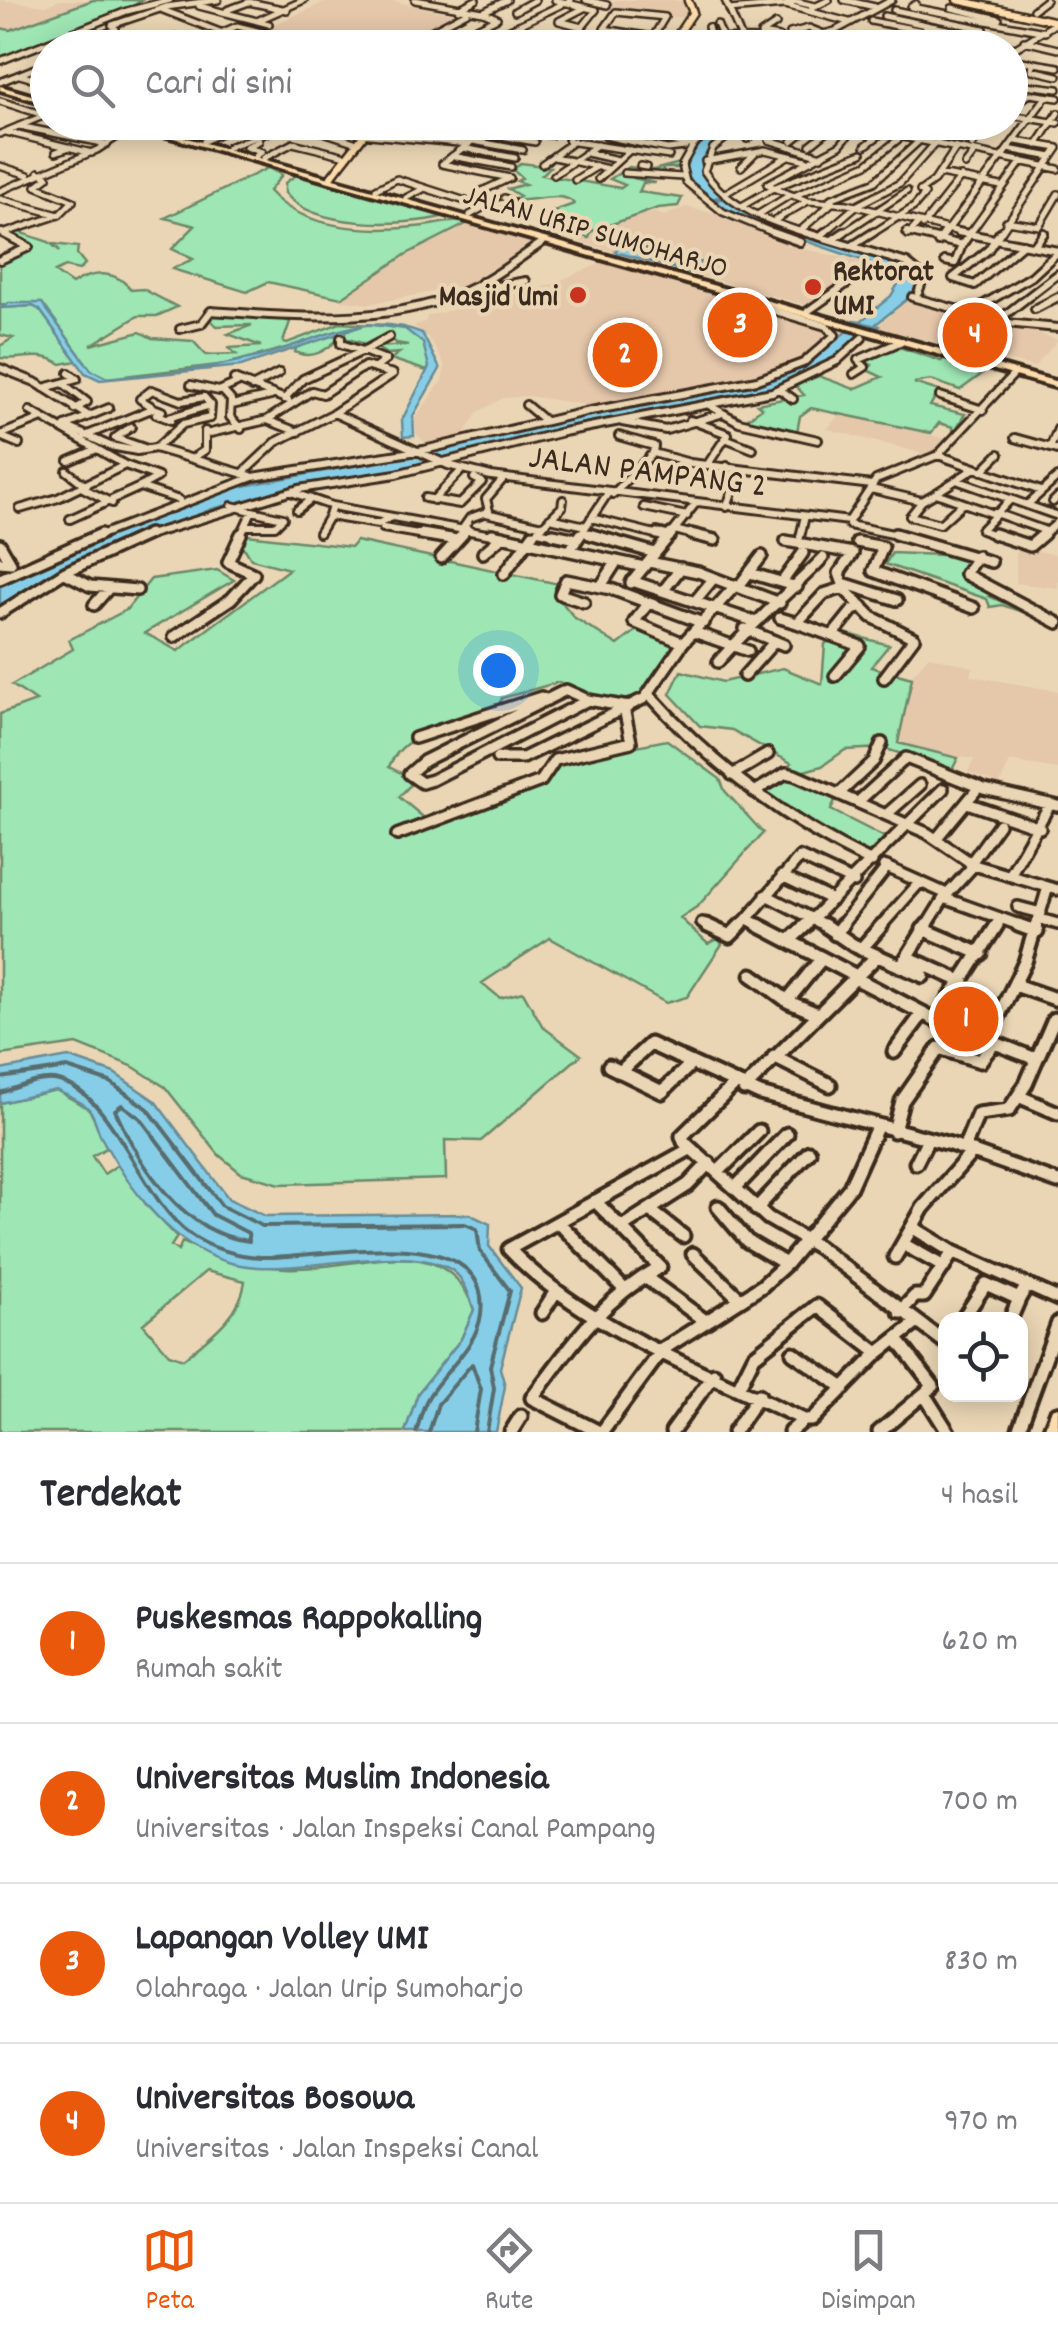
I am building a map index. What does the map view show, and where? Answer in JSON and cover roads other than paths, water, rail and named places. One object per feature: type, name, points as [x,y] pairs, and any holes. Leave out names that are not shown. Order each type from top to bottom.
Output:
[{"type":"highway","points":[[0,85],[30,92]]},
{"type":"highway","name":"JALAN URIP SUMOHARJO","points":[[193,140],[470,215],[799,313],[848,324],[871,334],[1034,376]]},
{"type":"highway","name":"JALAN URIP SUMOHARJO","points":[[200,140],[543,242],[579,249]]},
{"type":"highway","name":"JALAN URIP SUMOHARJO","points":[[871,334],[1034,376]]},
{"type":"highway","points":[[1034,376],[1057,382]]},
{"type":"highway","points":[[1052,1432],[1058,1415]]},
{"type":"main road","points":[[680,30],[693,11],[687,0]]},
{"type":"main road","points":[[961,0],[1056,22]]},
{"type":"main road","points":[[328,176],[356,140]]},
{"type":"main road","points":[[328,176],[354,142]]},
{"type":"street","points":[[79,30],[170,0]]},
{"type":"street","points":[[113,30],[112,25],[161,9],[218,0]]},
{"type":"street","points":[[262,4],[272,0]]},
{"type":"street","points":[[192,4],[256,19],[287,10],[304,0]]},
{"type":"street","points":[[415,0],[498,18],[474,30]]},
{"type":"street","points":[[431,4],[439,0]]},
{"type":"street","points":[[446,6],[460,0]]},
{"type":"street","points":[[458,9],[476,0]]},
{"type":"street","points":[[483,12],[506,0]]},
{"type":"street","points":[[495,7],[513,11],[535,0]]},
{"type":"street","points":[[556,0],[607,5]]},
{"type":"street","points":[[725,0],[738,30]]},
{"type":"street","points":[[825,10],[845,0],[876,8]]},
{"type":"street","points":[[829,30],[895,0],[916,4]]},
{"type":"street","points":[[926,0],[910,7],[967,30]]},
{"type":"street","points":[[922,30],[961,0]]},
{"type":"street","points":[[1034,10],[1047,0],[1058,2]]},
{"type":"street","points":[[514,29],[569,1]]},
{"type":"street","points":[[729,10],[767,10],[790,2],[827,1]]},
{"type":"street","points":[[790,2],[849,22]]},
{"type":"street","points":[[805,10],[816,3]]},
{"type":"street","points":[[224,11],[262,4],[287,10]]},
{"type":"street","points":[[582,30],[594,12],[586,4]]},
{"type":"street","points":[[582,27],[558,21],[586,4]]},
{"type":"street","points":[[522,6],[536,9]]},
{"type":"street","points":[[952,8],[999,19]]},
{"type":"street","points":[[161,9],[215,30]]},
{"type":"street","points":[[894,10],[1045,32]]},
{"type":"street","points":[[434,30],[468,12]]},
{"type":"street","points":[[608,30],[604,29],[615,12],[665,17],[659,29]]},
{"type":"street","points":[[613,30],[626,13]]},
{"type":"street","points":[[1028,39],[1045,32],[1056,22],[1058,13]]},
{"type":"street","points":[[633,30],[646,15]]},
{"type":"street","points":[[884,16],[913,22],[920,30]]},
{"type":"street","points":[[935,18],[950,18]]},
{"type":"street","points":[[935,18],[956,30]]},
{"type":"street","points":[[256,19],[269,24]]},
{"type":"street","points":[[823,23],[836,19]]},
{"type":"street","points":[[871,21],[916,30]]},
{"type":"street","points":[[905,28],[913,22]]},
{"type":"street","points":[[717,24],[720,30]]},
{"type":"street","points":[[768,30],[776,24]]},
{"type":"street","points":[[1007,30],[1013,26]]},
{"type":"street","points":[[1028,42],[1058,50]]},
{"type":"street","points":[[4,59],[30,49]]},
{"type":"street","points":[[4,59],[30,65]]},
{"type":"street","points":[[1028,63],[1058,67]]},
{"type":"street","points":[[1034,64],[1032,70],[1058,76]]},
{"type":"street","points":[[0,85],[30,70]]},
{"type":"street","points":[[17,75],[30,78]]},
{"type":"street","points":[[1028,86],[1058,90]]},
{"type":"street","points":[[1028,118],[1046,96]]},
{"type":"street","points":[[1028,97],[1058,98]]},
{"type":"street","points":[[0,101],[30,110]]},
{"type":"street","points":[[1028,118],[1056,117]]},
{"type":"street","points":[[1037,145],[1056,117]]},
{"type":"street","points":[[3,133],[30,122]]},
{"type":"street","points":[[19,126],[30,128]]},
{"type":"street","points":[[3,133],[30,138]]},
{"type":"street","points":[[39,140],[92,152]]},
{"type":"street","points":[[87,140],[107,144]]},
{"type":"street","points":[[0,191],[112,140]]},
{"type":"street","points":[[235,151],[259,140]]},
{"type":"street","points":[[348,140],[354,142]]},
{"type":"street","points":[[442,140],[522,150]]},
{"type":"street","points":[[442,164],[473,140]]},
{"type":"street","points":[[525,140],[535,142]]},
{"type":"street","points":[[565,140],[650,157],[669,156]]},
{"type":"street","points":[[598,179],[641,140]]},
{"type":"street","points":[[645,140],[672,149],[696,140]]},
{"type":"street","points":[[721,140],[705,161],[705,176],[742,206],[801,230],[896,258],[922,274],[924,282],[916,294],[1006,323],[1058,325]]},
{"type":"street","points":[[768,140],[822,156]]},
{"type":"street","points":[[811,144],[816,140]]},
{"type":"street","points":[[844,140],[767,184],[808,201],[856,206],[894,218],[1058,252]]},
{"type":"street","points":[[742,206],[859,151],[873,140]]},
{"type":"street","points":[[759,214],[792,195],[867,164],[897,140]]},
{"type":"street","points":[[908,140],[956,148],[975,145]]},
{"type":"street","points":[[820,236],[856,206],[896,185],[939,140]]},
{"type":"street","points":[[963,140],[1002,157],[1058,168]]},
{"type":"street","points":[[965,164],[979,140]]},
{"type":"street","points":[[260,141],[246,147],[262,152],[260,157]]},
{"type":"street","points":[[542,164],[571,141]]},
{"type":"street","points":[[941,243],[946,228],[1016,141],[1058,148],[981,258],[953,278],[975,285],[1023,244]]},
{"type":"street","points":[[260,157],[290,142],[342,155]]},
{"type":"street","points":[[801,230],[831,202],[874,182],[918,142]]},
{"type":"street","points":[[468,144],[515,158]]},
{"type":"street","points":[[840,145],[859,151]]},
{"type":"street","points":[[56,152],[70,146]]},
{"type":"street","points":[[554,176],[597,146]]},
{"type":"street","points":[[688,146],[681,160],[682,178],[706,202],[800,242]]},
{"type":"street","points":[[852,246],[917,204],[925,194],[920,190],[940,174],[956,148]]},
{"type":"street","points":[[1008,149],[1052,157]]},
{"type":"street","points":[[705,161],[764,150],[806,160]]},
{"type":"street","points":[[740,167],[755,153]]},
{"type":"street","points":[[587,154],[618,160]]},
{"type":"street","points":[[706,202],[725,196],[790,155]]},
{"type":"street","points":[[452,156],[511,167]]},
{"type":"street","points":[[554,157],[608,169]]},
{"type":"street","points":[[642,166],[650,157]]},
{"type":"street","points":[[944,262],[955,263],[970,232],[1022,161]]},
{"type":"street","points":[[442,164],[510,178],[482,191]]},
{"type":"street","points":[[0,166],[28,176]]},
{"type":"street","points":[[576,180],[596,166]]},
{"type":"street","points":[[3,235],[60,215],[73,201],[36,186],[48,177],[38,172]]},
{"type":"street","points":[[624,173],[670,182],[682,178]]},
{"type":"street","points":[[940,174],[1001,186]]},
{"type":"street","points":[[905,234],[921,224],[961,177]]},
{"type":"street","points":[[376,189],[395,179],[486,206]]},
{"type":"street","points":[[406,198],[422,189]]},
{"type":"street","points":[[832,240],[907,190]]},
{"type":"street","points":[[1006,221],[1039,226],[1058,194]]},
{"type":"street","points":[[470,215],[486,206],[512,202],[504,198]]},
{"type":"street","points":[[0,199],[60,215]]},
{"type":"street","points":[[775,220],[808,201]]},
{"type":"street","points":[[1044,215],[1058,218]]},
{"type":"street","points":[[0,224],[18,229]]},
{"type":"street","points":[[883,226],[962,245]]},
{"type":"street","points":[[874,231],[888,236]]},
{"type":"street","points":[[1034,246],[1044,234]]},
{"type":"street","points":[[0,260],[28,247],[3,235]]},
{"type":"street","points":[[180,329],[201,324],[211,311],[321,319],[452,296],[482,282],[543,242]]},
{"type":"street","points":[[0,250],[13,255]]},
{"type":"street","points":[[974,310],[1032,276],[1058,252]]},
{"type":"street","points":[[1001,318],[1058,274]]},
{"type":"street","points":[[799,313],[852,280]]},
{"type":"street","points":[[482,282],[500,286],[526,281]]},
{"type":"street","points":[[1035,309],[1058,298]]},
{"type":"street","points":[[0,579],[10,564],[253,477],[440,446],[768,377],[811,358],[835,337],[830,328],[799,313],[738,300]]},
{"type":"street","points":[[953,306],[1042,324]]},
{"type":"street","points":[[0,612],[31,588],[229,505],[779,389],[841,362],[871,334]]},
{"type":"street","points":[[206,434],[241,429],[266,420],[303,379],[389,337]]},
{"type":"street","points":[[342,338],[339,343],[386,360],[375,368]]},
{"type":"street","points":[[854,374],[864,365],[858,360],[864,354],[902,340]]},
{"type":"street","points":[[379,343],[395,347]]},
{"type":"street","points":[[242,474],[276,442],[350,404],[393,375],[364,366],[323,394]]},
{"type":"street","points":[[0,368],[44,388],[89,416]]},
{"type":"street","points":[[884,678],[914,638],[872,617],[843,585],[839,572],[857,542],[849,523],[872,487],[889,472],[938,455],[1015,372]]},
{"type":"street","points":[[44,388],[77,379],[69,373]]},
{"type":"street","points":[[250,388],[279,373]]},
{"type":"street","points":[[191,385],[222,390],[235,381],[266,390],[285,403],[295,402],[312,391],[367,408]]},
{"type":"street","points":[[64,384],[87,402],[76,409]]},
{"type":"street","points":[[779,389],[793,399]]},
{"type":"street","points":[[108,408],[66,425],[85,436],[136,451],[151,449],[183,424],[211,417],[211,405],[204,398],[181,402],[152,390],[140,399],[162,411],[156,414],[183,424]]},
{"type":"street","points":[[222,390],[232,405],[230,416],[241,429]]},
{"type":"street","points":[[232,405],[271,396]]},
{"type":"street","points":[[940,396],[983,410]]},
{"type":"street","points":[[706,404],[720,414],[818,440]]},
{"type":"street","points":[[168,418],[211,405]]},
{"type":"street","points":[[526,405],[545,422]]},
{"type":"street","points":[[85,436],[154,408]]},
{"type":"street","points":[[30,411],[125,465],[158,476],[112,503],[70,519]]},
{"type":"street","name":"JALAN PAMPANG 2","points":[[334,413],[460,472],[849,523],[896,532],[991,562]]},
{"type":"street","points":[[617,421],[656,430],[720,414]]},
{"type":"street","points":[[0,435],[40,418]]},
{"type":"street","points":[[266,420],[298,432]]},
{"type":"street","points":[[690,420],[728,434],[708,464]]},
{"type":"street","points":[[193,458],[205,450],[206,434],[198,421]]},
{"type":"street","points":[[130,427],[115,438],[253,477]]},
{"type":"street","points":[[644,443],[656,430]]},
{"type":"street","points":[[1015,438],[1054,449],[1058,430]]},
{"type":"street","points":[[0,435],[19,444]]},
{"type":"street","points":[[570,550],[611,494],[653,452],[654,446],[619,436]]},
{"type":"street","points":[[725,438],[753,449]]},
{"type":"street","points":[[97,450],[68,466],[85,487],[112,503]]},
{"type":"street","points":[[653,452],[708,464],[872,487],[922,501]]},
{"type":"street","points":[[963,502],[938,524],[910,516],[922,501],[999,454]]},
{"type":"street","points":[[938,455],[1044,488],[1056,496]]},
{"type":"street","points":[[20,510],[47,504],[59,494],[85,487],[125,465]]},
{"type":"street","points":[[721,486],[727,466]]},
{"type":"street","points":[[460,472],[482,482],[460,504],[429,499],[460,472]]},
{"type":"street","points":[[1027,505],[1058,477]]},
{"type":"street","points":[[486,513],[490,507],[486,499],[504,478]]},
{"type":"street","points":[[959,481],[1010,499],[1027,505],[1058,519],[1030,546],[980,530],[1010,499]]},
{"type":"street","points":[[140,487],[181,501]]},
{"type":"street","points":[[289,491],[332,506],[465,528],[616,561],[649,561],[681,568],[780,603]]},
{"type":"street","points":[[727,508],[732,492]]},
{"type":"street","points":[[936,493],[1046,531]]},
{"type":"street","points":[[297,510],[311,499]]},
{"type":"street","points":[[504,574],[526,541],[563,500]]},
{"type":"street","points":[[621,592],[695,504]]},
{"type":"street","points":[[229,505],[283,518],[275,526],[246,526]]},
{"type":"street","points":[[319,533],[332,506]]},
{"type":"street","points":[[644,508],[687,516]]},
{"type":"street","points":[[174,637],[231,598],[252,577],[228,562],[252,511]]},
{"type":"street","points":[[441,558],[470,518],[486,513],[540,528],[672,534],[715,540]]},
{"type":"street","points":[[330,516],[378,524],[391,517]]},
{"type":"street","points":[[800,537],[806,516]]},
{"type":"street","points":[[550,518],[584,529],[649,561]]},
{"type":"street","points":[[384,528],[456,540]]},
{"type":"street","points":[[483,552],[503,536]]},
{"type":"street","points":[[786,541],[853,553]]},
{"type":"street","points":[[857,542],[883,547],[873,570],[974,608]]},
{"type":"street","points":[[0,544],[10,564]]},
{"type":"street","points":[[782,582],[803,554]]},
{"type":"street","points":[[495,754],[523,758],[650,694],[682,643],[762,556]]},
{"type":"street","points":[[978,556],[965,574],[1058,623]]},
{"type":"street","points":[[718,662],[753,621],[780,603],[823,558]]},
{"type":"street","points":[[601,586],[616,561]]},
{"type":"street","points":[[663,592],[681,568]]},
{"type":"street","points":[[65,573],[86,585],[137,590]]},
{"type":"street","points":[[750,573],[797,587]]},
{"type":"street","points":[[695,601],[714,578]]},
{"type":"street","points":[[584,602],[560,593],[566,580],[621,592],[703,623]]},
{"type":"street","points":[[632,582],[753,621]]},
{"type":"street","points":[[797,623],[822,596],[843,585],[897,600]]},
{"type":"street","points":[[94,606],[109,588]]},
{"type":"street","points":[[648,604],[634,622],[682,643]]},
{"type":"street","points":[[832,636],[853,610],[863,607]]},
{"type":"street","points":[[780,618],[860,646],[835,676]]},
{"type":"street","points":[[744,676],[780,643],[745,630]]},
{"type":"street","points":[[694,632],[748,652]]},
{"type":"street","points":[[588,700],[495,754],[425,783],[409,774],[420,764],[566,690],[588,700],[629,706]]},
{"type":"street","points":[[650,694],[682,733],[805,830],[1000,920],[1058,924]]},
{"type":"street","points":[[416,738],[539,698],[552,698]]},
{"type":"street","points":[[397,836],[405,828],[540,781],[556,760],[632,741],[629,706]]},
{"type":"street","points":[[552,722],[571,737]]},
{"type":"street","points":[[841,792],[874,761],[882,743]]},
{"type":"street","points":[[732,774],[768,754]]},
{"type":"street","points":[[860,800],[907,758],[979,787],[1020,791],[1054,805]]},
{"type":"street","points":[[754,792],[786,772],[860,800],[937,838],[972,864],[1053,888],[980,1061],[939,1048],[902,1101],[894,1131]]},
{"type":"street","points":[[887,814],[920,784]]},
{"type":"street","points":[[937,838],[979,787]]},
{"type":"street","points":[[791,939],[854,882],[943,789]]},
{"type":"street","points":[[1010,876],[1058,792]]},
{"type":"street","points":[[967,802],[1040,828]]},
{"type":"street","points":[[904,962],[999,824]]},
{"type":"street","points":[[702,922],[730,936],[802,857],[854,882]]},
{"type":"street","points":[[835,934],[887,867]]},
{"type":"street","points":[[782,876],[832,900]]},
{"type":"street","points":[[861,949],[920,882]]},
{"type":"street","points":[[766,895],[813,917],[876,957],[963,982]]},
{"type":"street","points":[[1018,907],[1039,921]]},
{"type":"street","points":[[747,920],[791,939],[936,1020],[1036,1059]]},
{"type":"street","points":[[936,1020],[1000,920]]},
{"type":"street","points":[[923,930],[981,954]]},
{"type":"street","points":[[876,957],[774,1057],[682,1136],[690,1149],[737,1186],[756,1209],[806,1239],[938,1338]]},
{"type":"street","points":[[786,1001],[822,958]]},
{"type":"street","points":[[904,962],[923,976]]},
{"type":"street","points":[[752,976],[786,1001],[818,1014]]},
{"type":"street","points":[[1015,985],[1058,1000]]},
{"type":"street","points":[[894,1052],[922,1013]]},
{"type":"street","points":[[895,1257],[923,1208],[969,1150],[978,1114],[1009,1110],[1054,1019]]},
{"type":"street","points":[[691,1064],[662,1092],[614,1069],[648,1044],[691,1064],[739,1087],[969,1150],[1058,1182]]},
{"type":"street","points":[[774,1057],[830,1085]]},
{"type":"street","points":[[1018,1096],[1058,1113]]},
{"type":"street","points":[[595,1201],[660,1265],[623,1288],[592,1315],[532,1398],[600,1432],[663,1349],[786,1264],[850,1187],[877,1127]]},
{"type":"street","points":[[622,1227],[714,1167],[759,1131]]},
{"type":"street","points":[[737,1186],[787,1134]]},
{"type":"street","points":[[916,1163],[928,1139]]},
{"type":"street","points":[[690,1149],[509,1246],[540,1282],[592,1315],[804,1420],[812,1420],[878,1353],[915,1324]]},
{"type":"street","points":[[756,1209],[809,1152]]},
{"type":"street","points":[[718,1206],[751,1244],[786,1264]]},
{"type":"street","points":[[650,1211],[683,1236]]},
{"type":"street","points":[[558,1222],[623,1288]]},
{"type":"street","points":[[912,1227],[953,1252],[1058,1298]]},
{"type":"street","points":[[903,1244],[944,1267]]},
{"type":"street","points":[[900,1312],[916,1296],[924,1296],[953,1252]]},
{"type":"street","points":[[693,1254],[740,1299]]},
{"type":"street","points":[[645,1276],[704,1320]]},
{"type":"street","points":[[967,1312],[986,1284],[1020,1300]]},
{"type":"street","points":[[1014,1312],[1027,1285]]},
{"type":"street","points":[[542,1313],[556,1291]]},
{"type":"street","points":[[739,1386],[754,1356],[818,1305],[878,1353]]},
{"type":"street","points":[[1018,1432],[1058,1322]]},
{"type":"street","points":[[879,1432],[933,1386],[896,1339]]},
{"type":"street","points":[[792,1354],[844,1388]]},
{"type":"street","points":[[672,1432],[714,1374]]},
{"type":"street","points":[[1028,1391],[1034,1394]]},
{"type":"street","points":[[924,1394],[948,1432]]},
{"type":"street","points":[[734,1432],[759,1395]]},
{"type":"street","points":[[512,1432],[520,1416]]},
{"type":"street","points":[[790,1432],[804,1420]]},
{"type":"water","points":[[717,140],[701,161],[705,179],[723,196],[707,200],[687,174],[686,156],[700,141]]},
{"type":"water","points":[[725,198],[761,217],[906,264],[921,279],[913,294],[953,305],[911,296],[876,324],[880,327],[853,320],[861,321],[891,296],[901,279],[891,270],[782,233],[709,202]]},
{"type":"water","points":[[620,242],[703,263],[692,273],[615,252]]},
{"type":"water","points":[[9,303],[42,303],[91,370],[107,378],[156,374],[100,380],[85,373],[40,310],[33,306],[0,308]]},
{"type":"water","points":[[374,325],[400,326],[422,333],[440,369],[413,416],[414,436],[403,437],[402,420],[429,367],[423,343],[405,329]]},
{"type":"water","points":[[363,326],[241,366],[166,373],[235,362]]},
{"type":"water","points":[[850,329],[868,333],[845,357],[777,389],[446,461],[422,452],[796,368]]},
{"type":"water","points":[[417,454],[439,462],[293,488],[212,509],[45,578],[0,608],[0,582],[216,491]]},
{"type":"water","points":[[68,1057],[114,1073],[155,1101],[229,1199],[265,1216],[469,1214],[490,1224],[489,1246],[521,1288],[500,1368],[505,1386],[496,1432],[405,1432],[418,1393],[461,1339],[474,1310],[457,1274],[424,1260],[399,1258],[260,1267],[235,1264],[192,1246],[140,1197],[86,1106],[56,1090],[0,1103],[0,1070]]},
{"type":"place","name":"Rektorat UMI","points":[[813,287]]},
{"type":"place","name":"Masjid Umi","points":[[578,295]]},
{"type":"place","name":"Lapangan Volley UMI","points":[[740,325]]},
{"type":"place","name":"Universitas Bosowa","points":[[975,335]]},
{"type":"place","name":"Universitas Muslim Indonesia","points":[[625,355]]},
{"type":"place","name":"Puskesmas Rappokalling","points":[[966,1019]]}]
